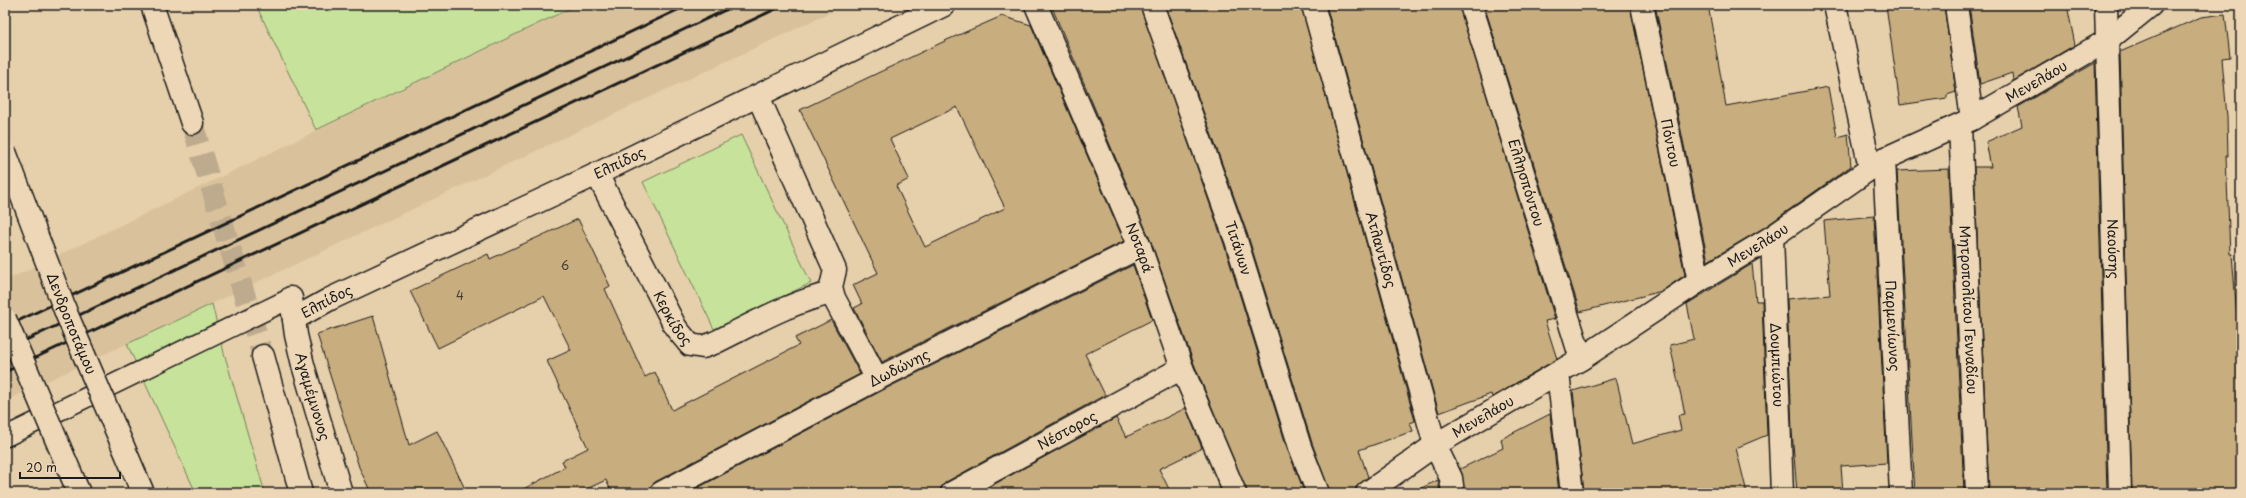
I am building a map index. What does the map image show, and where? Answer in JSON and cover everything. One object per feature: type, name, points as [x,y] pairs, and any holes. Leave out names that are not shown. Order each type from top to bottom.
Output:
[{"type":"street","points":[[152,5],[192,123]]},
{"type":"street","name":"Ελπίδος","points":[[293,309],[330,299],[597,174],[944,5]]},
{"type":"street","name":"Νοταρά","points":[[1036,5],[1140,247],[1182,368],[1235,493]]},
{"type":"street","name":"Τιτάνων","points":[[1152,5],[1236,240],[1300,447],[1318,493]]},
{"type":"street","name":"Ατλαντίδος","points":[[1313,5],[1434,445],[1451,478],[1453,493]]},
{"type":"street","name":"Ελλησπόντου","points":[[1471,5],[1581,359]]},
{"type":"street","name":"Πόντου","points":[[1642,5],[1699,281]]},
{"type":"street","name":"Παρμενίωνος","points":[[1835,5],[1877,163],[1901,493]]},
{"type":"street","name":"Μητροπολίτου Γενναδίου","points":[[1956,5],[1966,122],[1977,493]]},
{"type":"street","name":"Ναούσης","points":[[2106,5],[2120,493]]},
{"type":"street","name":"Μενελάου","points":[[1378,489],[1434,445],[1581,359],[1699,281],[1772,237],[1877,163],[1966,122],[2108,40],[2152,5]]},
{"type":"street","points":[[758,96],[835,270],[832,281],[832,293],[877,379]]},
{"type":"street","name":"Δενδροποτάμου","points":[[5,152],[67,315],[143,493]]},
{"type":"street","name":"Κερκίδος","points":[[597,174],[670,317],[684,340],[690,345],[703,347],[714,344],[790,305],[808,298],[832,293]]},
{"type":"street","name":"Δουμπιώτου","points":[[1772,237],[1782,493]]},
{"type":"street","name":"Δωδώνης","points":[[661,493],[877,379],[1140,247]]},
{"type":"street","points":[[5,437],[293,309]]},
{"type":"street","name":"Αγαμέμνονος","points":[[293,309],[303,365],[341,493]]},
{"type":"street","points":[[5,319],[79,493]]},
{"type":"street","points":[[263,356],[301,493]]},
{"type":"street","name":"Νέστορος","points":[[952,493],[1182,368]]},
{"type":"street","points":[[1558,373],[1572,493]]},
{"type":"shaded area","points":[[577,5],[846,5],[5,401],[5,281]]},
{"type":"green space","points":[[256,5],[577,5],[316,130]]},
{"type":"green space","points":[[741,135],[811,283],[714,329],[643,182]]},
{"type":"green space","points":[[212,304],[224,353],[265,493],[196,493],[127,344]]},
{"type":"building","points":[[1051,5],[1140,5],[1224,244],[1288,451],[1305,493],[1247,493],[1194,364],[1151,242]]},
{"type":"building","points":[[1165,5],[1301,5],[1415,421],[1410,423],[1413,431],[1359,450],[1368,477],[1356,487],[1355,493],[1330,493],[1312,443],[1248,236]]},
{"type":"building","points":[[1326,5],[1459,5],[1555,319],[1545,321],[1557,359],[1492,397],[1491,394],[1439,413]]},
{"type":"building","points":[[1484,5],[1630,5],[1685,275],[1662,291],[1580,312]]},
{"type":"building","points":[[1655,5],[1708,5],[1726,106],[1828,87],[1837,137],[1848,134],[1851,166],[1765,227],[1708,261]]},
{"type":"building","points":[[1886,5],[1944,5],[1956,92],[1947,95],[1947,98],[1900,105]]},
{"type":"building","points":[[1969,5],[2067,5],[2075,45],[2013,81],[2012,73],[1980,84]]},
{"type":"building","points":[[2225,14],[2230,57],[2222,58],[2227,117],[2228,156],[2226,156],[2230,254],[2232,254],[2241,368],[2240,493],[2132,493],[2120,52],[2201,17]]},
{"type":"building","points":[[1002,16],[1031,25],[1124,241],[882,362],[854,308],[862,304],[853,285],[878,273],[800,110],[947,40]],"holes":[[[957,107],[1005,208],[925,247],[896,186],[909,179],[890,139]]]},
{"type":"building","points":[[2095,63],[2107,493],[1989,493],[1974,167],[1991,167],[1986,142],[2022,126],[2018,107]]},
{"type":"building","points":[[1949,169],[1964,493],[1915,493],[1897,171]]},
{"type":"building","points":[[1874,216],[1887,463],[1841,466],[1843,493],[1797,493],[1792,431],[1787,299],[1830,295],[1824,221]]},
{"type":"building","points":[[578,219],[610,286],[605,289],[645,377],[655,372],[672,410],[799,345],[795,338],[831,320],[860,374],[655,482],[650,487],[649,493],[612,493],[606,480],[578,493],[516,493],[565,467],[562,461],[588,448],[547,361],[571,350],[544,296],[438,348],[410,291],[488,254],[490,259]]},
{"type":"building","points":[[1752,264],[1756,301],[1762,301],[1767,435],[1736,448],[1747,493],[1584,493],[1573,391],[1616,378],[1632,444],[1681,430],[1678,415],[1685,414],[1670,345],[1694,339],[1687,304]]},
{"type":"building","points":[[1133,265],[1152,320],[1085,354],[1105,395],[946,482],[941,487],[940,493],[688,493],[883,390]]},
{"type":"building","points":[[373,316],[409,445],[437,431],[467,493],[371,493],[359,467],[317,334]]},
{"type":"building","points":[[1186,408],[1202,448],[1159,469],[1171,493],[978,493],[1116,418],[1126,437]]},
{"type":"building","points":[[1550,414],[1559,493],[1465,493],[1460,469],[1503,448],[1501,439]]},
{"type":"building","points":[[1438,480],[1440,493],[1411,493]]},
{"type":"tunnel","points":[[192,123],[263,356]]},
{"type":"railway","points":[[5,327],[688,5]]},
{"type":"railway","points":[[5,350],[736,5]]},
{"type":"railway","points":[[5,372],[784,5]]}]
